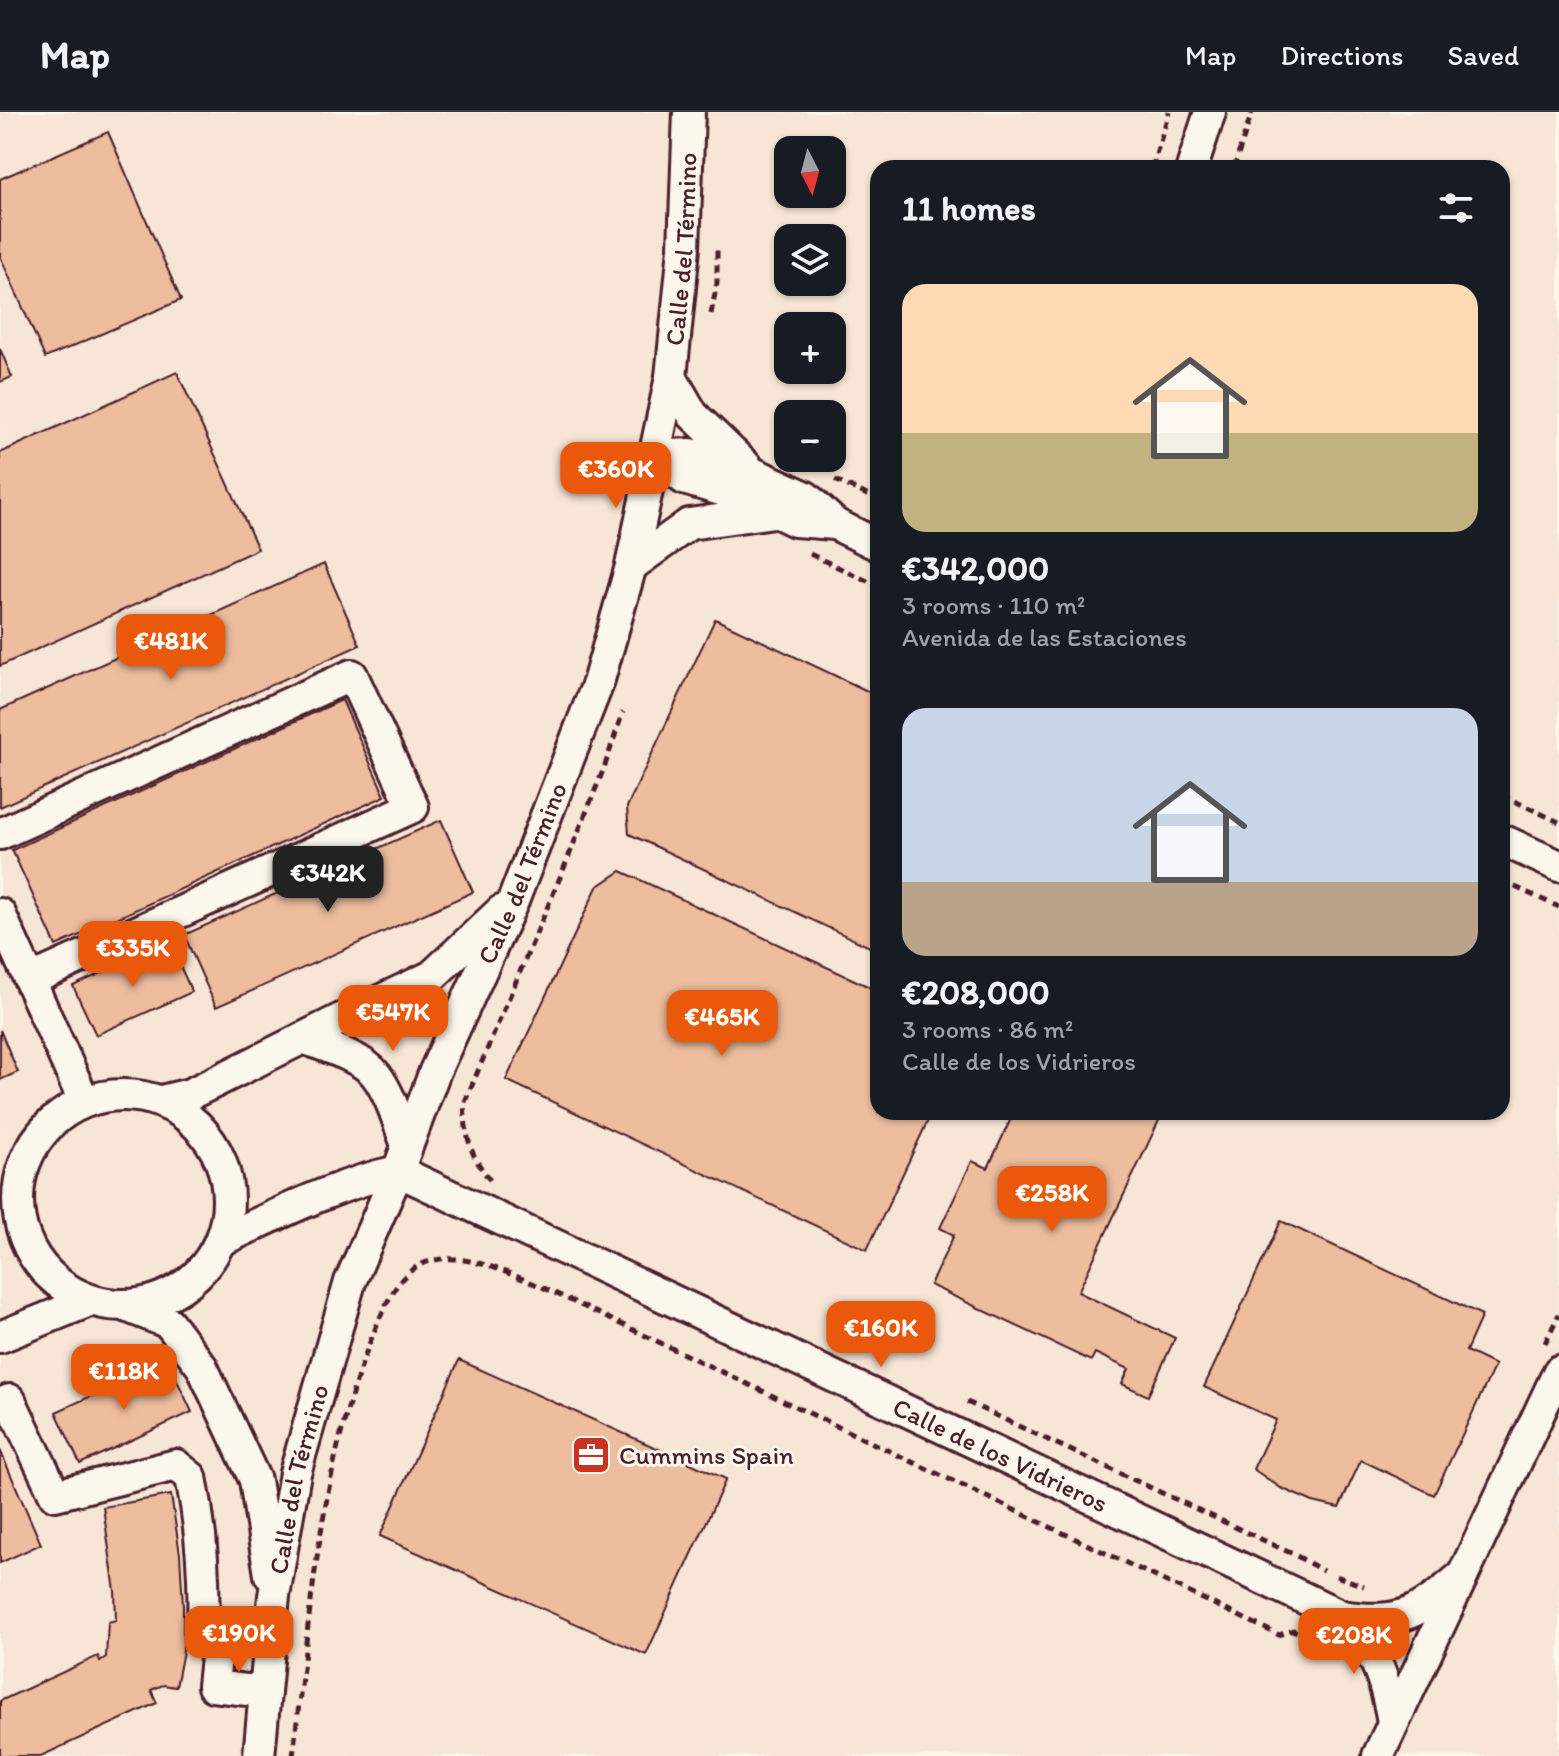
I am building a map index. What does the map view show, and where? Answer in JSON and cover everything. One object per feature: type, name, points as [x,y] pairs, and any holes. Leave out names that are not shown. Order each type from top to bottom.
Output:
[{"type":"street","name":"Calle del Término","points":[[259,1756],[274,1596],[295,1473],[350,1282],[435,1071],[513,901],[598,683],[631,566],[671,377],[684,248],[689,112]]},
{"type":"street","points":[[1195,160],[1210,112]]},
{"type":"street","points":[[671,377],[693,415],[753,473]]},
{"type":"street","points":[[656,456],[690,454],[716,459],[753,473],[806,497],[835,524],[870,541]]},
{"type":"street","points":[[656,456],[684,479],[745,497],[795,521],[835,524]]},
{"type":"street","points":[[631,566],[689,524],[775,512]]},
{"type":"street","points":[[0,834],[352,675],[413,807],[30,980]]},
{"type":"street","points":[[1510,844],[1559,866]]},
{"type":"street","points":[[161,1101],[204,1088],[432,976],[513,901]]},
{"type":"street","points":[[0,914],[84,1101]]},
{"type":"street","points":[[222,1240],[368,1177],[402,1158],[391,1103],[375,1073],[340,1052],[303,1038]]},
{"type":"street","points":[[126,1306],[170,1295],[200,1273],[222,1240],[230,1198],[220,1156],[199,1126],[161,1101],[125,1094],[84,1101],[53,1120],[12,1168],[25,1244],[46,1274],[89,1301],[126,1306],[169,1323],[202,1367],[255,1480],[274,1596]]},
{"type":"street","name":"Calle de los Vidrieros","points":[[402,1158],[1342,1616],[1371,1620],[1398,1618],[1425,1607],[1463,1575]]},
{"type":"street","points":[[0,1337],[89,1301]]},
{"type":"street","points":[[1378,1756],[1463,1575],[1549,1363]]},
{"type":"street","points":[[0,1404],[10,1400],[55,1495],[176,1465],[191,1477],[201,1530],[203,1626],[218,1638],[213,1686],[265,1692]]},
{"type":"street","name":"Calle de los Vidrieros","points":[[1342,1616],[1364,1639],[1377,1661],[1388,1693],[1393,1722]]},
{"type":"path","points":[[1154,160],[1169,112]]},
{"type":"path","points":[[1237,160],[1252,112]]},
{"type":"path","points":[[709,323],[717,283],[717,248]]},
{"type":"path","points":[[501,1185],[490,1179],[474,1159],[466,1133],[464,1104],[604,768],[625,705]]},
{"type":"path","points":[[1510,799],[1559,822]]},
{"type":"path","points":[[1510,885],[1559,907]]},
{"type":"path","points":[[293,1756],[323,1520],[361,1365],[384,1308],[407,1274],[425,1264],[444,1259],[476,1261],[540,1286],[1279,1635],[1293,1630],[1335,1655]]},
{"type":"path","points":[[1549,1363],[1559,1314]]},
{"type":"path","points":[[961,1400],[1295,1555],[1323,1571],[1378,1589]]},
{"type":"shaded area","points":[[0,112],[1559,112],[1559,1756],[0,1756]]},
{"type":"building","points":[[108,132],[181,300],[45,358],[0,256],[0,179]]},
{"type":"building","points":[[0,349],[12,377],[0,382]]},
{"type":"building","points":[[177,372],[258,549],[0,666],[0,453]]},
{"type":"building","points":[[324,564],[360,645],[0,807],[0,710]]},
{"type":"building","points":[[715,619],[870,692],[870,947],[629,834],[627,807]]},
{"type":"building","points":[[342,700],[385,796],[56,946],[12,850]]},
{"type":"building","points":[[441,820],[473,892],[216,1007],[184,935]]},
{"type":"building","points":[[621,871],[870,987],[870,1120],[928,1120],[867,1250],[506,1080],[597,887]]},
{"type":"building","points":[[169,942],[192,992],[96,1035],[73,986]]},
{"type":"building","points":[[0,1030],[18,1072],[0,1080]]},
{"type":"building","points":[[1010,1120],[1159,1120],[1078,1292],[1175,1338],[1148,1396],[1122,1384],[1129,1369],[1095,1353],[1091,1361],[930,1285],[954,1235],[940,1228],[972,1161],[988,1168]]},
{"type":"building","points":[[1281,1221],[1482,1315],[1466,1351],[1495,1365],[1434,1495],[1361,1460],[1339,1508],[1313,1502],[1281,1488],[1253,1469],[1276,1420],[1204,1387]]},
{"type":"building","points":[[459,1360],[726,1479],[646,1655],[380,1536]]},
{"type":"building","points":[[168,1361],[192,1412],[80,1464],[56,1412]]},
{"type":"building","points":[[0,1450],[41,1544],[0,1563]]},
{"type":"building","points":[[171,1495],[180,1554],[183,1606],[183,1651],[176,1687],[163,1685],[151,1690],[157,1703],[41,1756],[0,1756],[0,1701],[98,1656],[100,1661],[106,1657],[108,1622],[116,1620],[103,1507]]},
{"type":"place","name":"Cummins Spain","points":[[591,1455]]}]
